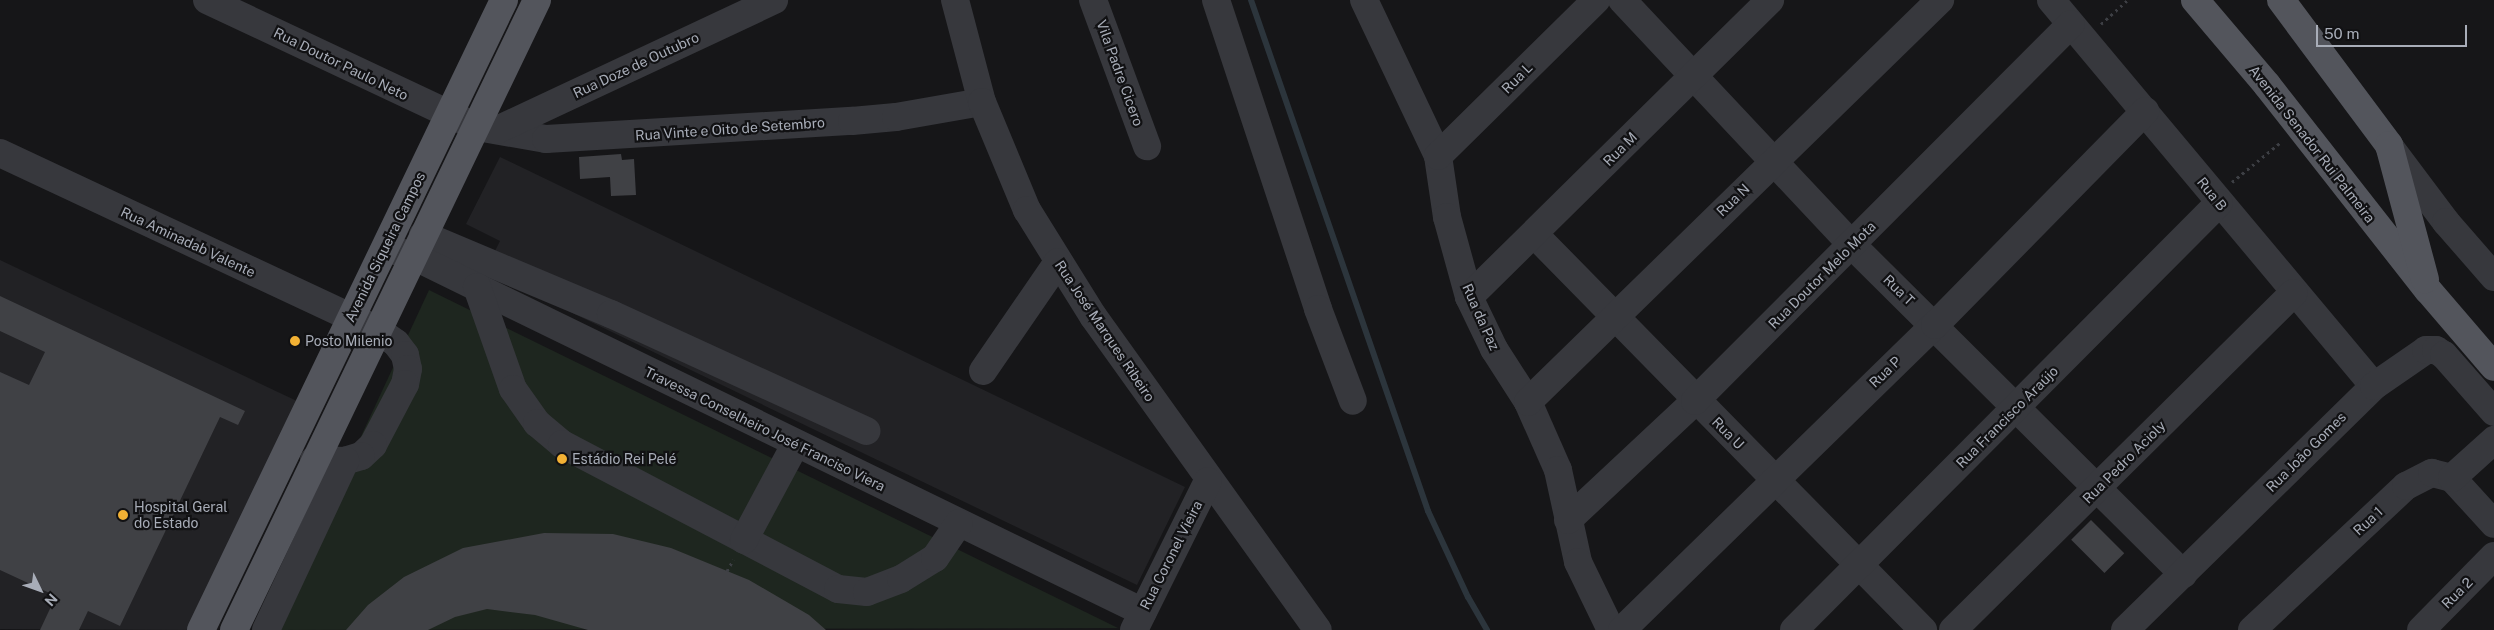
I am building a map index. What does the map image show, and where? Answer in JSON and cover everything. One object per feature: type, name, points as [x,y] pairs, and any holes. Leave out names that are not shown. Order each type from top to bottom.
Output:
[{"type":"main road","name":"Avenida Siqueira Campos","points":[[201,630],[504,0]]},
{"type":"main road","name":"Avenida Siqueira Campos","points":[[234,630],[376,329],[418,245],[487,129],[537,0]]},
{"type":"main road","name":"Avenida Senador Rui Palmeira","points":[[2195,0],[2299,127],[2428,290],[2494,367]]},
{"type":"main road","name":"Avenida Senador Rui Palmeira","points":[[2282,0],[2389,145],[2428,290]]},
{"type":"street","name":"Rua Doutor Paulo Neto","points":[[207,0],[449,116],[487,129]]},
{"type":"street","name":"Rua Doze de Outubro","points":[[487,129],[774,0]]},
{"type":"street","name":"Rua José Marques Ribeiro","points":[[955,0],[982,102],[1027,210],[1058,262],[1208,481],[1318,630]]},
{"type":"street","name":"Vila Padre Cicero","points":[[1093,0],[1147,146]]},
{"type":"street","points":[[1216,0],[1318,310],[1353,401]]},
{"type":"street","name":"Rua da Paz","points":[[1364,0],[1438,156],[1447,217],[1469,297],[1494,349],[1528,402],[1558,470],[1578,562],[1611,630]]},
{"type":"street","name":"Rua L","points":[[1438,156],[1596,0]]},
{"type":"street","name":"Rua T","points":[[1622,0],[1694,74],[1852,245],[1935,325],[2183,574]]},
{"type":"street","name":"Rua M","points":[[1469,297],[1535,235],[1770,0]]},
{"type":"street","name":"Rua N","points":[[1528,402],[1615,315],[1940,0]]},
{"type":"street","name":"Rua B","points":[[2051,0],[2145,111],[2216,200],[2374,386]]},
{"type":"street","name":"Rua Doutor Melo Mota","points":[[1568,520],[1695,401],[1852,245],[2078,32]]},
{"type":"street","name":"Rua Vinte e Oito de Setembro","points":[[487,129],[546,139],[579,139],[887,118],[982,102]]},
{"type":"street","name":"Rua P","points":[[1622,630],[1774,479],[1935,325],[2145,111]]},
{"type":"street","name":"Avenida Senador Rui Palmeira","points":[[2389,145],[2446,222],[2494,278]]},
{"type":"street","name":"Rua Aminadab Valente","points":[[0,153],[376,329],[396,343],[405,355],[408,369],[405,384],[373,445],[361,456],[345,461]]},
{"type":"street","name":"Rua Francisco Araújo","points":[[1794,630],[1860,567],[2216,200]]},
{"type":"street","name":"Rua U","points":[[1535,235],[1615,315],[1695,401],[1922,630]]},
{"type":"street","points":[[418,245],[611,314],[867,431]]},
{"type":"street","name":"Travessa Conselheiro José Franciso Viera","points":[[386,248],[418,245],[477,288],[795,445],[959,523],[1138,621]]},
{"type":"street","points":[[983,371],[1058,262]]},
{"type":"street","points":[[477,288],[513,389],[537,423],[562,444],[838,589],[867,592],[901,579],[935,558],[959,523]]},
{"type":"street","name":"Rua Pedro Acioly","points":[[1953,630],[2294,293]]},
{"type":"street","name":"Rua João Gomes","points":[[2125,630],[2374,386],[2426,350],[2436,350],[2450,361],[2494,412]]},
{"type":"street","points":[[300,426],[326,436]]},
{"type":"street","points":[[2494,440],[2452,478],[2494,524]]},
{"type":"street","points":[[744,540],[795,445]]},
{"type":"street","points":[[266,630],[303,555],[345,461],[314,460]]},
{"type":"street","name":"Rua 1","points":[[2252,630],[2406,486],[2432,473],[2452,478]]},
{"type":"street","name":"Rua Coronel Vieira","points":[[1138,621],[1208,481]]},
{"type":"street","points":[[276,541],[303,555]]},
{"type":"street","name":"Rua 2","points":[[2421,630],[2494,556]]},
{"type":"path","points":[[2078,32],[2128,0]]},
{"type":"path","points":[[2216,200],[2299,127]]},
{"type":"shaded area","points":[[500,157],[1185,487],[1137,585],[485,271],[500,241],[466,224]]},
{"type":"shaded area","name":"Hospital Geral do Estado","points":[[0,260],[299,402],[190,630],[0,629]]},
{"type":"shaded area","name":"Estádio Rei Pelé","points":[[429,290],[1118,628],[271,630]]},
{"type":"building","points":[[621,154],[622,160],[634,159],[636,195],[611,196],[610,177],[580,179],[579,157]]},
{"type":"building","name":"Hospital Geral do Estado","points":[[0,296],[245,411],[238,425],[220,417],[120,626],[88,611],[79,630],[40,630],[56,596],[0,570],[0,372],[29,385],[45,352],[0,331]]},
{"type":"building","points":[[2091,520],[2124,553],[2104,573],[2071,540]]},
{"type":"building","points":[[544,533],[613,534],[671,548],[749,580],[809,615],[826,630],[588,630],[535,615],[487,609],[455,617],[428,630],[346,630],[368,605],[404,577],[463,548]]},
{"type":"waterway","points":[[1251,0],[1428,511],[1468,597],[1487,630]]},
{"type":"place","name":"Posto Milenio","points":[[295,341]]},
{"type":"place","name":"Estádio Rei Pelé","points":[[562,459]]},
{"type":"place","name":"Hospital Geral do Estado","points":[[123,515]]}]
